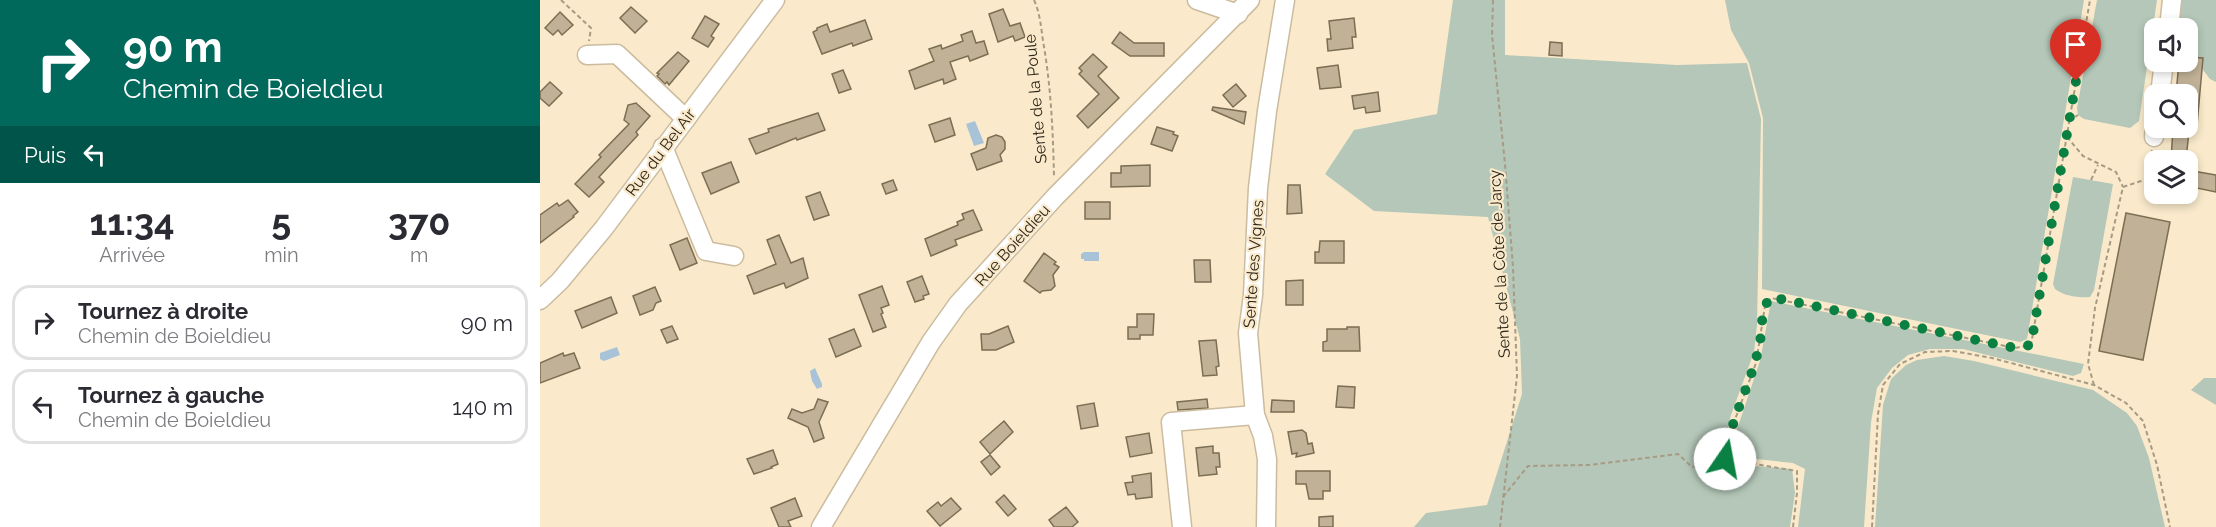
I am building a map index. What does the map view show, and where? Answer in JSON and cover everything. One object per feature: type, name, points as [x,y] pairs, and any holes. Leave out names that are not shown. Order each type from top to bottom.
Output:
[{"type":"street","name":"Rue du Bel Air","points":[[542,292],[560,281],[604,228],[775,0]]},
{"type":"street","points":[[1197,0],[1238,14]]},
{"type":"street","name":"Rue Boieldieu","points":[[821,527],[914,370],[951,313],[1055,197],[1250,0]]},
{"type":"street","name":"Sente des Vignes","points":[[1266,527],[1267,459],[1263,436],[1255,415],[1248,333],[1253,295],[1258,188],[1267,111],[1285,0]]},
{"type":"street","points":[[2170,18],[2172,0]]},
{"type":"street","points":[[587,55],[617,54],[686,118]]},
{"type":"street","points":[[663,147],[706,251],[734,256]]},
{"type":"street","points":[[1182,527],[1171,422],[1255,415]]},
{"type":"path","points":[[561,0],[591,28],[587,55]]},
{"type":"path","name":"Sente de la Poule","points":[[1034,0],[1046,55],[1052,117],[1055,197]]},
{"type":"path","name":"Sente de la Côte de Jarcy","points":[[1493,0],[1492,35],[1505,164],[1517,376],[1500,527]]},
{"type":"path","points":[[1725,459],[1730,433],[1756,363],[1765,306],[1771,297],[2015,348],[2031,345],[2090,0]]},
{"type":"path","points":[[2069,121],[2078,115]]},
{"type":"path","points":[[2066,136],[2083,156],[2116,172],[2123,187],[2095,308],[2088,364],[2094,385]]},
{"type":"path","points":[[2123,187],[2147,179],[2154,138]]},
{"type":"path","points":[[2091,180],[2098,165]]},
{"type":"path","points":[[1872,527],[1878,414],[1883,385],[1900,363],[1925,352],[1953,351],[1992,358],[2094,385],[2126,403],[2143,421],[2157,465],[2170,527]]},
{"type":"path","points":[[1502,498],[1528,466],[1589,465],[1678,454],[1692,467],[1725,459],[1797,471],[1793,527]]},
{"type":"green space","points":[[1453,0],[1505,0],[1505,55],[1677,65],[1747,63],[1761,119],[1757,325],[1754,352],[1731,415],[1719,463],[1792,469],[1795,493],[1790,527],[1414,527],[1426,513],[1487,505],[1522,394],[1520,339],[1488,217],[1374,211],[1325,174],[1354,130],[1437,114]]},
{"type":"green space","points":[[1725,0],[2084,0],[2027,339],[2020,342],[1762,289],[1763,118],[1749,63],[1731,30]]},
{"type":"green space","points":[[2097,0],[2157,0],[2154,18],[2144,18],[2144,72],[2146,72],[2139,121],[2130,128],[2084,119],[2078,115],[2077,108]]},
{"type":"green space","points":[[2179,0],[2216,0],[2216,82],[2210,79],[2198,63],[2198,18],[2174,18]]},
{"type":"green space","points":[[2073,177],[2113,184],[2094,290],[2090,297],[2076,297],[2063,293],[2055,289],[2053,284]]},
{"type":"green space","points":[[1771,301],[2084,364],[2081,373],[2073,376],[1963,349],[1930,349],[1908,355],[1892,368],[1877,388],[1871,422],[1864,527],[1798,527],[1805,469],[1793,463],[1728,456],[1760,361]]},
{"type":"green space","points":[[1944,356],[2093,390],[2127,413],[2137,426],[2149,458],[2165,527],[1875,527],[1883,405],[1891,379],[1906,365],[1917,360]]},
{"type":"green space","points":[[2204,378],[2216,378],[2216,405],[2191,390]]},
{"type":"water","points":[[975,121],[984,143],[974,146],[966,124]]},
{"type":"water","points":[[1099,252],[1099,261],[1084,261],[1081,259],[1081,254]]},
{"type":"water","points":[[617,347],[620,355],[604,361],[600,359],[600,353]]},
{"type":"water","points":[[815,368],[822,384],[822,387],[817,389],[810,371]]},
{"type":"building","points":[[631,7],[647,21],[635,33],[620,18]]},
{"type":"building","points":[[1003,9],[1010,26],[1020,23],[1025,37],[1015,41],[1013,36],[998,42],[989,14]]},
{"type":"building","points":[[560,12],[573,25],[562,35],[558,30],[553,35],[545,28]]},
{"type":"building","points":[[705,16],[719,24],[711,36],[714,38],[708,47],[692,38]]},
{"type":"building","points":[[1354,18],[1356,37],[1352,37],[1353,48],[1328,51],[1327,39],[1331,39],[1329,21]]},
{"type":"building","points":[[865,20],[872,39],[853,46],[852,43],[822,54],[813,32],[817,28],[827,24],[830,32]]},
{"type":"building","points":[[972,31],[976,43],[984,41],[988,54],[970,61],[968,56],[950,62],[956,79],[944,84],[943,79],[915,89],[909,71],[934,61],[929,49],[941,45],[942,49],[963,41],[961,35]]},
{"type":"building","points":[[1120,32],[1134,43],[1164,43],[1164,56],[1130,56],[1112,43]]},
{"type":"building","points":[[1550,42],[1562,43],[1562,56],[1549,55]]},
{"type":"building","points":[[678,52],[689,61],[669,85],[667,82],[665,84],[657,73]]},
{"type":"building","points":[[1093,54],[1107,67],[1098,76],[1119,98],[1088,128],[1077,116],[1099,94],[1079,74],[1082,71],[1079,68]]},
{"type":"building","points":[[2198,58],[2203,58],[2198,114],[2198,84],[2177,84],[2178,72],[2198,72]]},
{"type":"building","points":[[1338,65],[1341,87],[1320,89],[1317,68]]},
{"type":"building","points":[[843,70],[851,89],[839,93],[832,74]]},
{"type":"building","points":[[550,82],[562,93],[549,106],[540,98],[540,92]]},
{"type":"building","points":[[1236,84],[1246,96],[1233,107],[1223,95]]},
{"type":"building","points":[[1378,92],[1380,111],[1366,113],[1365,107],[1354,109],[1352,96]]},
{"type":"building","points":[[636,103],[650,116],[636,132],[638,135],[599,177],[604,182],[589,197],[575,184],[629,124],[624,120],[628,105]]},
{"type":"building","points":[[1213,107],[1246,112],[1244,124],[1212,110]]},
{"type":"building","points":[[818,113],[825,130],[797,140],[796,138],[756,154],[749,139],[769,132],[768,129]]},
{"type":"building","points":[[950,118],[955,135],[935,142],[929,125]]},
{"type":"building","points":[[1157,127],[1174,132],[1173,134],[1178,136],[1172,151],[1151,144]]},
{"type":"building","points":[[996,135],[1002,137],[1005,142],[1005,149],[1000,155],[1002,161],[977,170],[971,154],[986,148],[988,138]]},
{"type":"building","points":[[2172,138],[2188,138],[2187,150],[2172,150]]},
{"type":"building","points":[[731,162],[739,182],[711,194],[702,173]]},
{"type":"building","points":[[1150,165],[1150,186],[1111,187],[1111,173],[1121,173],[1121,166]]},
{"type":"building","points":[[2198,172],[2216,175],[2216,192],[2198,188]]},
{"type":"building","points":[[893,180],[897,190],[886,194],[882,184]]},
{"type":"building","points":[[1288,185],[1300,185],[1302,213],[1287,214]]},
{"type":"building","points":[[820,192],[829,215],[814,220],[806,197]]},
{"type":"building","points":[[568,200],[578,212],[540,243],[540,215],[557,203],[559,206]]},
{"type":"building","points":[[1085,202],[1110,202],[1110,219],[1085,219]]},
{"type":"building","points":[[973,210],[982,230],[955,240],[957,245],[931,256],[925,239],[958,225],[957,222],[964,219],[962,214]]},
{"type":"building","points":[[2126,213],[2170,222],[2143,360],[2099,351]]},
{"type":"building","points":[[779,235],[791,263],[803,258],[808,278],[786,288],[784,283],[754,294],[747,276],[776,264],[767,240]]},
{"type":"building","points":[[687,238],[697,263],[680,270],[670,245]]},
{"type":"building","points":[[1320,241],[1344,241],[1344,263],[1315,263],[1315,252],[1319,252]]},
{"type":"building","points":[[1044,253],[1059,267],[1053,275],[1055,286],[1051,290],[1040,293],[1024,281]]},
{"type":"building","points":[[1194,260],[1210,260],[1211,282],[1195,282]]},
{"type":"building","points":[[922,276],[929,294],[923,296],[924,299],[915,302],[907,282]]},
{"type":"building","points":[[1303,280],[1303,305],[1286,305],[1286,281]]},
{"type":"building","points":[[882,286],[889,305],[881,308],[886,327],[873,332],[859,295]]},
{"type":"building","points":[[655,287],[661,301],[656,303],[653,310],[640,315],[633,296]]},
{"type":"building","points":[[611,297],[617,313],[582,328],[575,311]]},
{"type":"building","points":[[1137,314],[1154,314],[1153,335],[1140,335],[1140,339],[1128,339],[1128,327],[1137,327]]},
{"type":"building","points":[[672,326],[678,339],[667,343],[661,330]]},
{"type":"building","points":[[1008,326],[1014,342],[996,350],[982,350],[981,334],[989,334]]},
{"type":"building","points":[[1347,327],[1359,327],[1360,351],[1323,351],[1323,342],[1327,341],[1327,329],[1347,329]]},
{"type":"building","points":[[854,329],[861,346],[836,357],[829,339]]},
{"type":"building","points":[[1216,340],[1219,366],[1216,367],[1217,375],[1203,376],[1199,341]]},
{"type":"building","points":[[563,353],[564,356],[574,353],[580,368],[540,383],[540,363]]},
{"type":"building","points":[[1338,386],[1355,387],[1354,408],[1336,407]]},
{"type":"building","points":[[818,399],[828,402],[819,422],[824,438],[814,442],[808,427],[788,418],[792,409],[802,413],[814,409]]},
{"type":"building","points":[[1207,399],[1208,408],[1178,410],[1177,402]]},
{"type":"building","points":[[1272,400],[1294,401],[1294,412],[1271,412]]},
{"type":"building","points":[[1094,403],[1098,426],[1081,429],[1077,406]]},
{"type":"building","points":[[1004,421],[1013,432],[990,454],[980,442]]},
{"type":"building","points":[[1302,430],[1306,433],[1308,444],[1312,443],[1314,453],[1296,457],[1297,453],[1292,454],[1288,432]]},
{"type":"building","points":[[1149,433],[1152,453],[1130,457],[1126,437]]},
{"type":"building","points":[[1213,446],[1213,453],[1219,453],[1220,467],[1216,467],[1217,474],[1199,476],[1196,448]]},
{"type":"building","points":[[773,450],[778,464],[754,474],[747,459]]},
{"type":"building","points":[[990,455],[1000,467],[991,475],[981,462]]},
{"type":"building","points":[[1296,471],[1330,471],[1330,491],[1323,491],[1323,499],[1309,499],[1306,484],[1296,484]]},
{"type":"building","points":[[1151,473],[1152,497],[1136,499],[1135,494],[1128,495],[1125,483],[1133,482],[1132,476]]},
{"type":"building","points":[[1004,495],[1016,509],[1008,516],[996,502]]},
{"type":"building","points":[[795,498],[802,516],[788,521],[791,527],[779,527],[771,508]]},
{"type":"building","points":[[951,498],[961,509],[940,526],[927,511],[938,502],[941,506]]},
{"type":"building","points":[[1066,507],[1078,522],[1072,527],[1054,527],[1049,520]]},
{"type":"building","points":[[1333,516],[1333,527],[1319,527],[1319,517]]},
{"type":"route","points":[[1725,459],[1730,433],[1756,363],[1765,306],[1771,297],[2015,348],[2031,345],[2076,81]]}]
